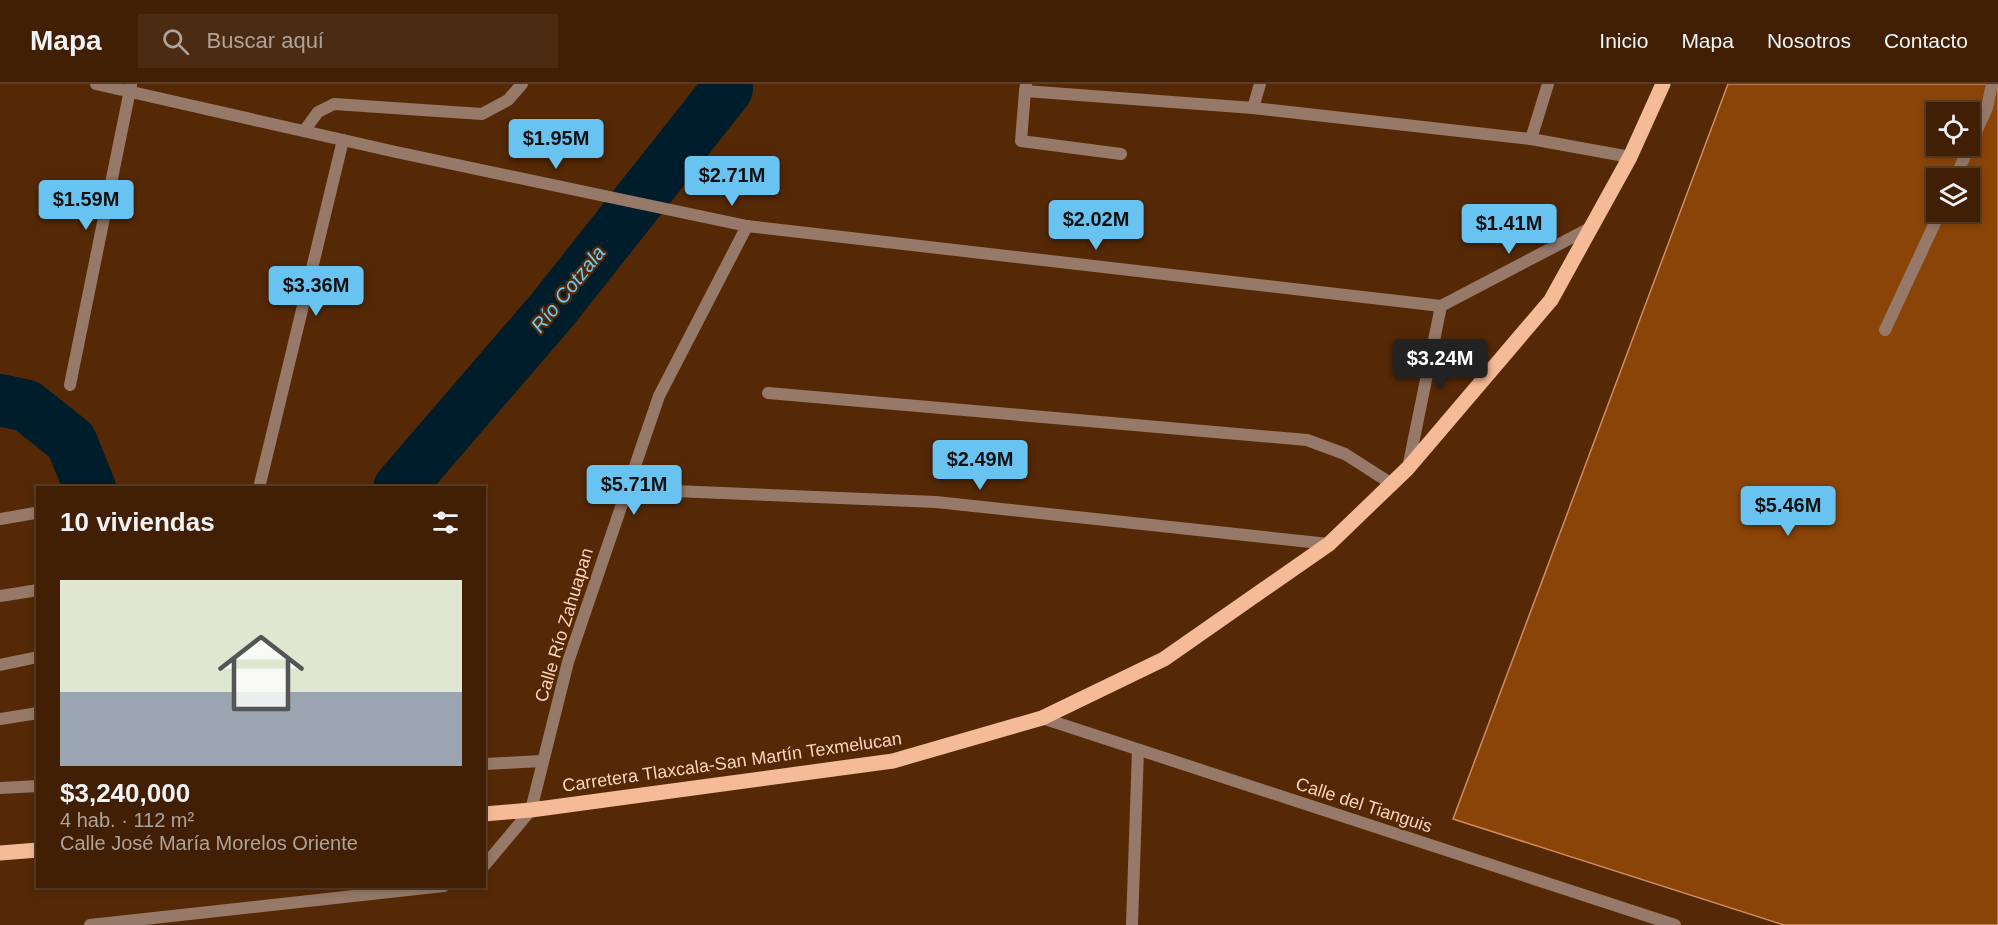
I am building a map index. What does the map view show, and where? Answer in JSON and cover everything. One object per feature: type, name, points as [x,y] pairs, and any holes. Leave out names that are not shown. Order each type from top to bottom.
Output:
[{"type":"main road","name":"Carretera Tlaxcala-San Martín Texmelucan","points":[[486,814],[531,810],[892,761],[1042,718],[1164,659],[1329,544],[1408,468],[1551,300],[1630,157],[1663,84]]},
{"type":"main road","points":[[0,853],[36,850]]},
{"type":"street","points":[[96,84],[130,88],[396,152],[747,226],[1441,306],[1590,228]]},
{"type":"street","points":[[304,131],[318,112],[334,104],[482,114],[508,100],[522,84]]},
{"type":"street","points":[[1253,108],[1260,84]]},
{"type":"street","points":[[1531,140],[1548,84]]},
{"type":"street","points":[[1961,168],[1993,110],[1992,84]]},
{"type":"street","points":[[1121,154],[1021,141],[1026,87],[1253,108],[1531,140],[1630,157]]},
{"type":"street","points":[[70,385],[130,88]]},
{"type":"street","points":[[259,486],[343,140]]},
{"type":"street","points":[[1885,330],[1935,222]]},
{"type":"street","name":"Calle Río Zahuapan","points":[[531,810],[568,662],[659,396],[747,226]]},
{"type":"street","points":[[1408,468],[1441,306]]},
{"type":"street","points":[[768,393],[1307,440],[1345,454],[1392,484]]},
{"type":"street","points":[[627,489],[936,502],[1329,544]]},
{"type":"street","points":[[0,519],[35,513]]},
{"type":"street","points":[[0,596],[36,590]]},
{"type":"street","points":[[0,665],[36,657]]},
{"type":"street","points":[[0,719],[36,713]]},
{"type":"street","name":"Calle del Tianguis","points":[[1042,718],[1675,925]]},
{"type":"street","points":[[1132,925],[1138,750]]},
{"type":"street","points":[[486,764],[543,761]]},
{"type":"street","points":[[0,788],[36,786]]},
{"type":"street","points":[[486,864],[531,810]]},
{"type":"street","points":[[90,925],[426,888]]},
{"type":"building","points":[[1728,84],[1998,84],[1998,925],[1784,925],[1453,819]]},
{"type":"waterway","name":"Río Cotzala","points":[[401,486],[553,309],[727,89],[727,84]]},
{"type":"waterway","name":"Río Cotzala","points":[[0,400],[27,406],[71,441],[89,486]]}]
